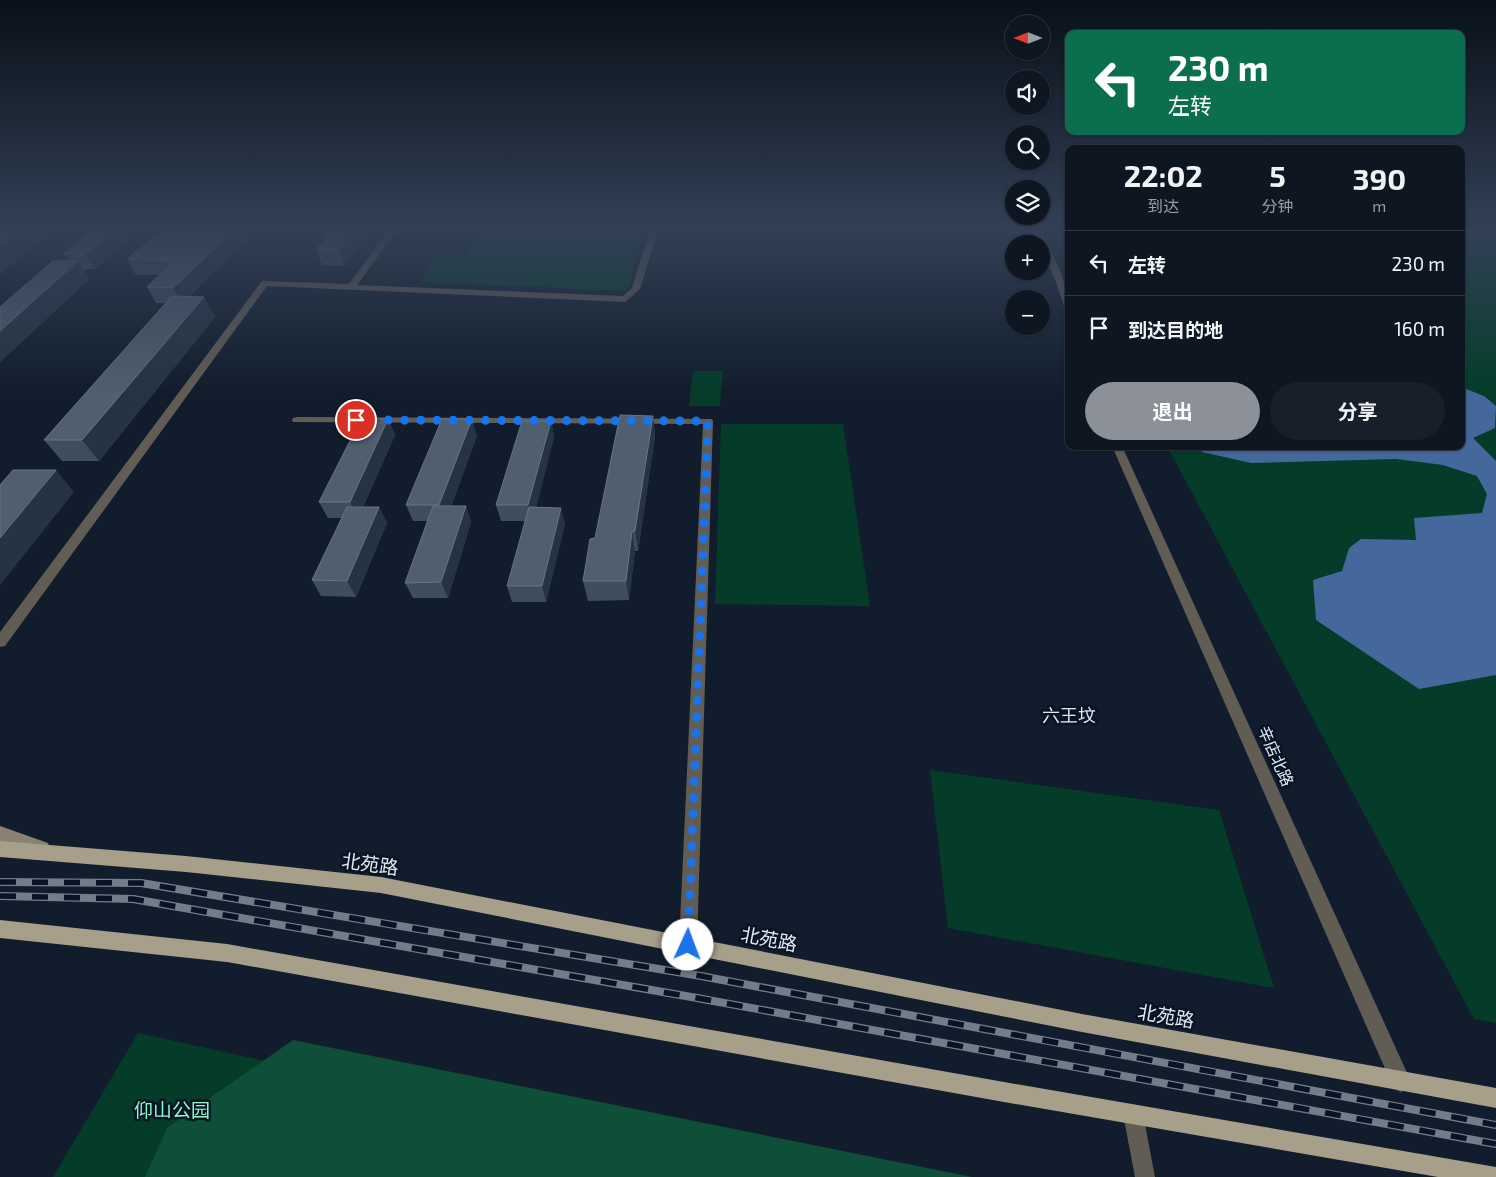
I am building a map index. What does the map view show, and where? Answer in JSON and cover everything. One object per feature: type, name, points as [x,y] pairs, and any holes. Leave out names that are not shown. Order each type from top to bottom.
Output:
[{"type":"main road","name":"北苑路","points":[[0,850],[186,864],[381,885],[1082,1023],[1496,1098]]},
{"type":"main road","points":[[0,929],[227,953],[1133,1114],[1496,1176]]},
{"type":"street","points":[[0,642],[264,285]]},
{"type":"street","points":[[306,285],[625,299],[636,289],[637,285]]},
{"type":"street","points":[[1061,285],[1065,297]]},
{"type":"street","points":[[297,420],[708,421],[688,945]]},
{"type":"street","name":"辛店北路","points":[[1119,450],[1401,1082]]},
{"type":"street","points":[[0,834],[57,853]]},
{"type":"street","points":[[1133,1114],[1145,1177]]},
{"type":"green space","points":[[488,285],[629,285],[627,291]]},
{"type":"green space","points":[[1465,285],[1496,285],[1496,1023],[1474,1019],[1169,450],[1465,450]]},
{"type":"green space","points":[[693,371],[723,371],[720,406],[689,406]]},
{"type":"green space","points":[[721,424],[843,424],[870,606],[715,604]]},
{"type":"green space","points":[[930,770],[1219,810],[1274,988],[948,928]]},
{"type":"green space","name":"仰山公园","points":[[138,1033],[470,1106],[447,1177],[53,1177]]},
{"type":"green space","points":[[293,1040],[972,1177],[145,1177],[167,1128]]},
{"type":"water","points":[[1465,389],[1484,396],[1496,406],[1495,428],[1473,438],[1496,461],[1496,675],[1419,689],[1316,620],[1313,580],[1342,571],[1349,548],[1361,539],[1416,540],[1414,518],[1482,513],[1487,494],[1477,476],[1443,465],[1396,459],[1251,463],[1202,452],[1200,450],[1465,450]]},
{"type":"building","points":[[25,285],[51,285],[0,331],[0,307]]},
{"type":"building","points":[[149,285],[176,285],[173,288],[147,287]]},
{"type":"building","points":[[172,296],[204,297],[82,440],[44,440]]},
{"type":"building","points":[[620,415],[653,416],[635,531],[632,531],[626,581],[583,581],[590,539],[595,538]]},
{"type":"building","points":[[361,419],[388,419],[350,502],[319,502]]},
{"type":"building","points":[[442,419],[472,419],[439,505],[406,505]]},
{"type":"building","points":[[522,421],[551,421],[528,505],[496,505]]},
{"type":"building","points":[[13,470],[56,470],[0,538],[0,485]]},
{"type":"building","points":[[433,506],[466,506],[441,582],[405,583]]},
{"type":"building","points":[[347,507],[379,507],[347,581],[312,580]]},
{"type":"building","points":[[529,507],[561,508],[542,586],[507,586]]},
{"type":"railway","points":[[0,882],[141,883],[701,976],[1496,1125]]},
{"type":"railway","points":[[0,896],[133,899],[697,998],[1496,1144]]},
{"type":"district","name":"六王坟","points":[[1069,716]]},
{"type":"route","points":[[356,420],[708,421],[688,945]]}]
